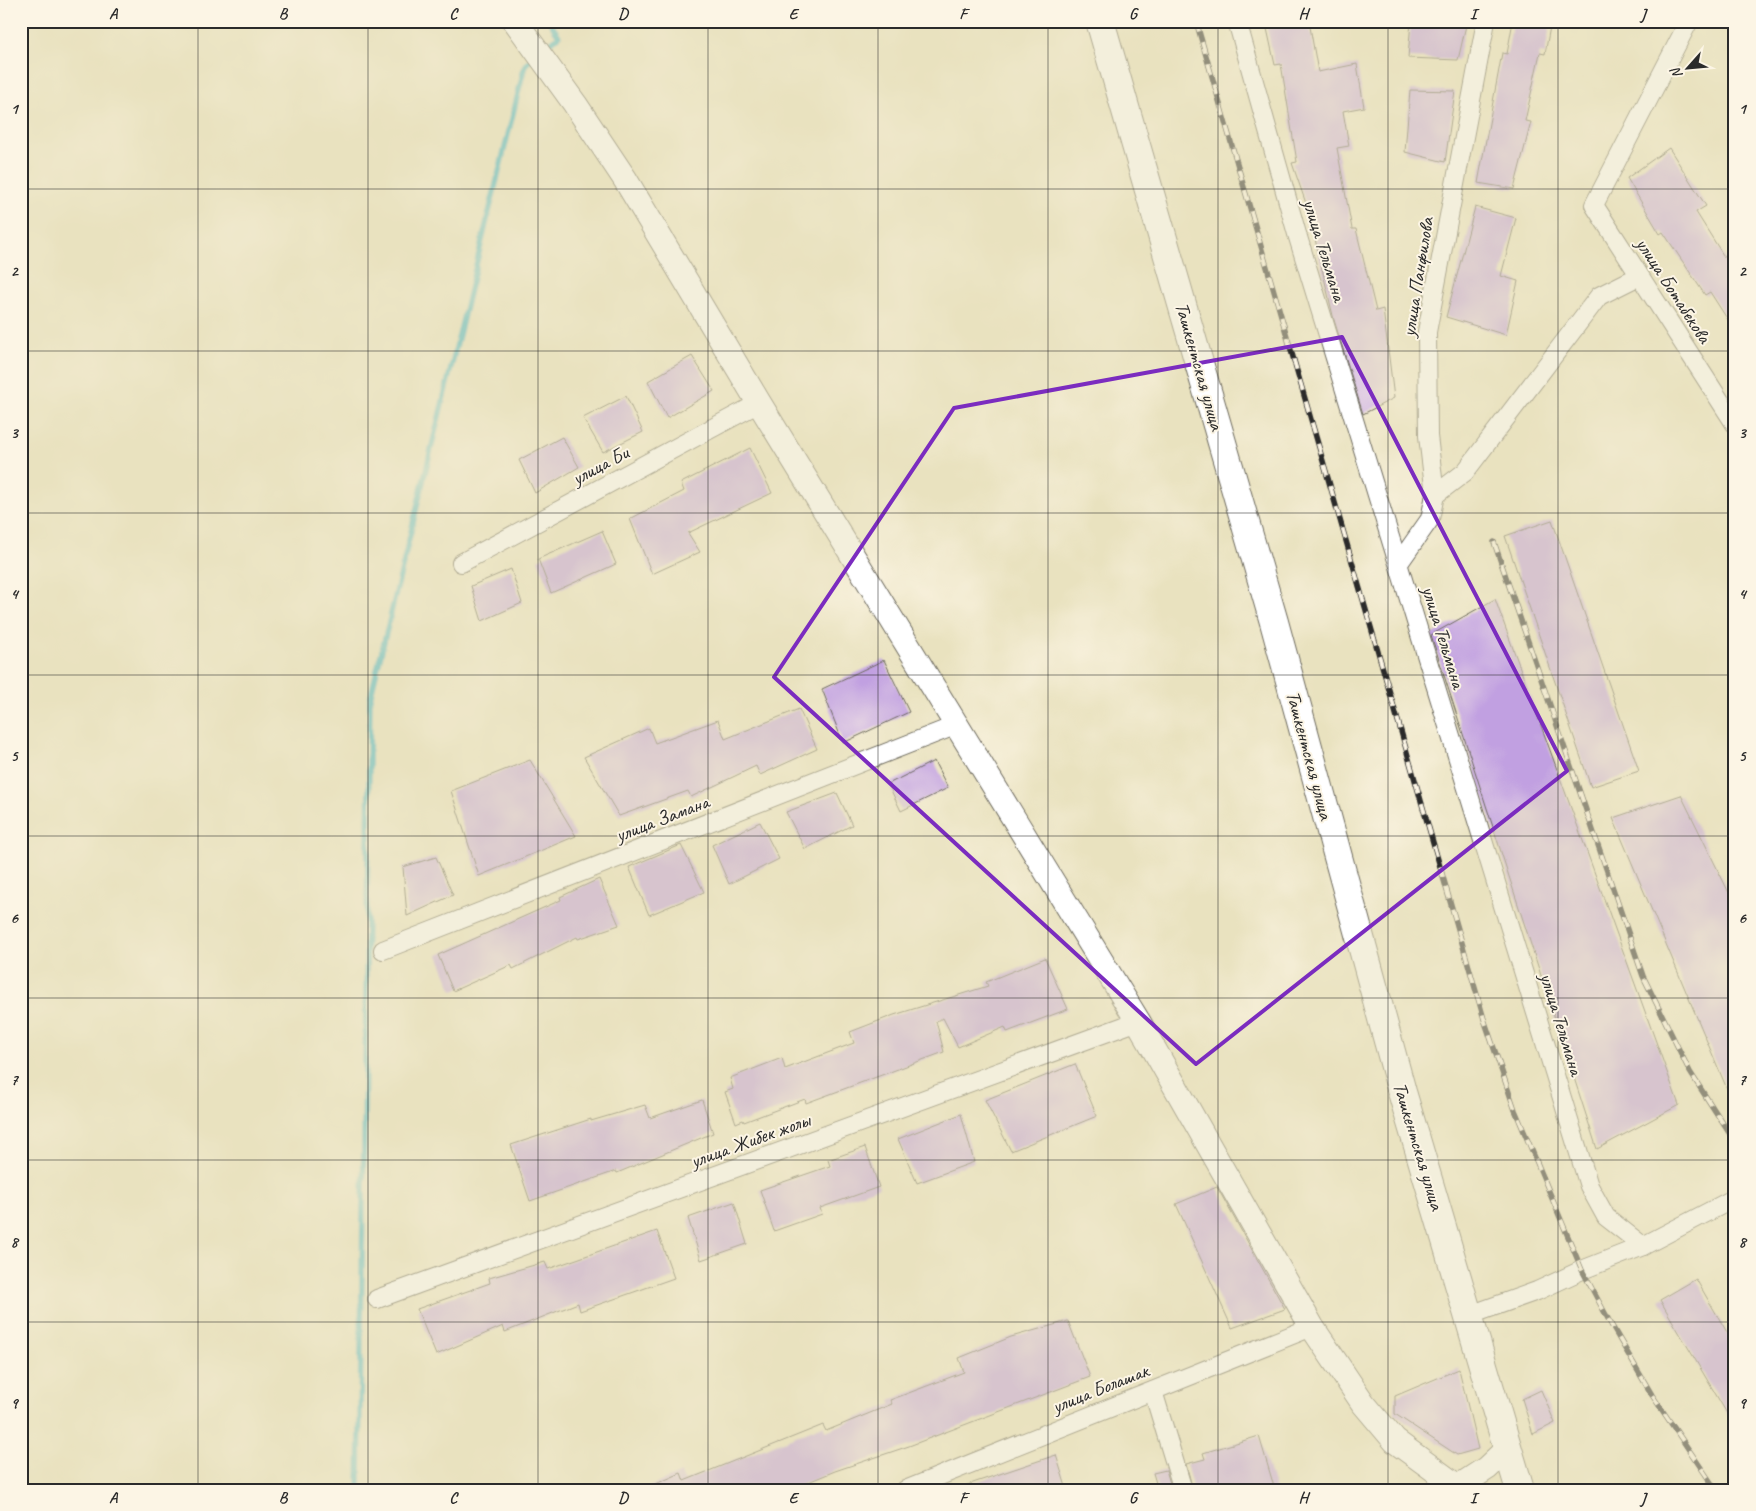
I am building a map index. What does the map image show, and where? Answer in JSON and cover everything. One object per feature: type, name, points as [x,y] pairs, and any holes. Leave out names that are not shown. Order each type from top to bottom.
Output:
[{"type":"main road","points":[[516,21],[625,179],[759,404],[1138,1021],[1312,1327],[1363,1403],[1395,1441],[1460,1488],[1487,1468],[1507,1449]]},
{"type":"main road","name":"Ташкентская улица","points":[[1100,21],[1274,622],[1402,1092],[1470,1315],[1520,1490]]},
{"type":"street","name":"улица Тельмана","points":[[1236,21],[1297,234],[1589,1186],[1606,1217],[1642,1246]]},
{"type":"street","name":"улица Панфилова","points":[[1399,562],[1430,520],[1435,495],[1428,436],[1426,332],[1486,21]]},
{"type":"street","name":"улица Ботабекова","points":[[1688,21],[1594,205],[1735,424]]},
{"type":"street","points":[[1435,495],[1465,472],[1599,296],[1639,276]]},
{"type":"street","name":"улица Би","points":[[460,563],[759,404]]},
{"type":"street","name":"улица Замана","points":[[383,950],[957,725]]},
{"type":"street","name":"улица Жибек жолы","points":[[377,1299],[1138,1021]]},
{"type":"street","points":[[1470,1315],[1537,1291],[1582,1270],[1642,1246],[1735,1198]]},
{"type":"street","name":"улица Болашак","points":[[904,1490],[1312,1327]]},
{"type":"street","points":[[1152,1390],[1183,1490]]},
{"type":"highlighted area","points":[[1342,337],[1567,771],[1196,1064],[774,677],[954,408]]},
{"type":"building","points":[[1284,21],[1309,21],[1318,72],[1357,64],[1364,107],[1343,111],[1349,146],[1337,148],[1352,229],[1356,229],[1376,311],[1383,309],[1394,398],[1363,414],[1334,320],[1315,239],[1318,238],[1292,163],[1297,162],[1281,64],[1275,65],[1266,24]]},
{"type":"building","points":[[1411,21],[1467,21],[1458,60],[1408,58]]},
{"type":"building","points":[[1513,21],[1551,21],[1545,54],[1540,53],[1525,121],[1531,122],[1514,189],[1478,183],[1502,53],[1507,54]]},
{"type":"building","points":[[1410,90],[1455,91],[1445,162],[1405,152]]},
{"type":"building","points":[[1669,148],[1706,206],[1696,212],[1735,274],[1735,331],[1710,292],[1705,295],[1663,232],[1660,234],[1627,178]]},
{"type":"building","points":[[1475,207],[1516,218],[1501,276],[1518,281],[1506,335],[1446,317]]},
{"type":"building","points":[[692,356],[714,391],[667,418],[648,381]]},
{"type":"building","points":[[626,396],[643,432],[603,452],[583,418]]},
{"type":"building","points":[[562,437],[579,467],[535,493],[519,460]]},
{"type":"building","points":[[750,448],[772,493],[688,533],[700,552],[652,574],[630,519],[684,491],[681,483]]},
{"type":"building","points":[[1552,520],[1639,771],[1591,787],[1505,536]]},
{"type":"building","points":[[602,531],[616,564],[551,593],[538,559]]},
{"type":"building","points":[[511,569],[522,603],[482,621],[471,586]]},
{"type":"building","points":[[1495,599],[1679,1105],[1597,1149],[1431,635]]},
{"type":"building","points":[[884,660],[909,712],[843,743],[822,689]]},
{"type":"building","points":[[799,709],[817,749],[760,775],[756,766],[691,797],[688,791],[619,816],[584,757],[649,728],[655,743],[718,720],[725,739]]},
{"type":"building","points":[[530,760],[576,836],[479,876],[451,791]]},
{"type":"building","points":[[934,761],[948,788],[901,811],[888,784]]},
{"type":"building","points":[[837,793],[852,825],[805,849],[786,812]]},
{"type":"building","points":[[1681,795],[1735,905],[1735,1108],[1613,818]]},
{"type":"building","points":[[760,822],[779,859],[729,884],[712,845]]},
{"type":"building","points":[[681,845],[704,892],[649,915],[629,867]]},
{"type":"building","points":[[436,857],[453,895],[407,916],[403,867]]},
{"type":"building","points":[[599,879],[619,925],[578,939],[577,937],[513,969],[511,965],[453,991],[438,955],[561,900],[560,897]]},
{"type":"building","points":[[1045,958],[1068,1009],[1007,1032],[1005,1027],[958,1047],[943,1018],[936,1021],[944,1052],[806,1103],[805,1099],[744,1122],[743,1120],[736,1123],[725,1092],[733,1089],[730,1078],[782,1058],[785,1069],[854,1043],[850,1032],[894,1015],[988,986],[986,982]]},
{"type":"building","points":[[1075,1064],[1097,1116],[1011,1151],[985,1100]]},
{"type":"building","points":[[702,1100],[713,1133],[617,1173],[616,1171],[530,1201],[511,1145],[591,1119],[591,1121],[645,1105],[650,1118]]},
{"type":"building","points":[[961,1114],[974,1162],[917,1183],[898,1139]]},
{"type":"building","points":[[865,1147],[879,1187],[820,1208],[822,1214],[774,1231],[760,1190],[830,1166],[828,1160]]},
{"type":"building","points":[[1217,1187],[1285,1309],[1232,1328],[1176,1204]]},
{"type":"building","points":[[734,1202],[747,1244],[701,1260],[688,1218]]},
{"type":"building","points":[[657,1231],[674,1278],[580,1311],[578,1303],[505,1332],[503,1326],[436,1355],[417,1309],[490,1283],[489,1278],[545,1262],[548,1269]]},
{"type":"building","points":[[1696,1279],[1735,1346],[1735,1427],[1660,1300]]},
{"type":"building","points":[[1068,1321],[1090,1377],[909,1446],[835,1471],[789,1490],[642,1490],[681,1473],[684,1481],[823,1425],[826,1431],[892,1404],[890,1400],[964,1372],[959,1358],[1011,1337]]},
{"type":"building","points":[[1459,1369],[1478,1449],[1457,1455],[1395,1414],[1395,1396]]},
{"type":"building","points":[[1541,1390],[1555,1423],[1533,1434],[1522,1399]]},
{"type":"building","points":[[1259,1436],[1275,1490],[1193,1490],[1186,1464],[1205,1459],[1203,1453]]},
{"type":"building","points":[[1056,1455],[1067,1490],[961,1490],[961,1487]]},
{"type":"building","points":[[1166,1470],[1172,1490],[1158,1490],[1153,1473]]},
{"type":"waterway","points":[[542,50],[559,36],[549,21]]},
{"type":"waterway","points":[[359,1490],[370,699],[525,65],[535,56]]},
{"type":"railway","points":[[1196,21],[1484,1019],[1515,1110],[1582,1270],[1652,1395],[1716,1490]]},
{"type":"railway","points":[[1494,542],[1643,976],[1690,1072],[1735,1142]]}]
